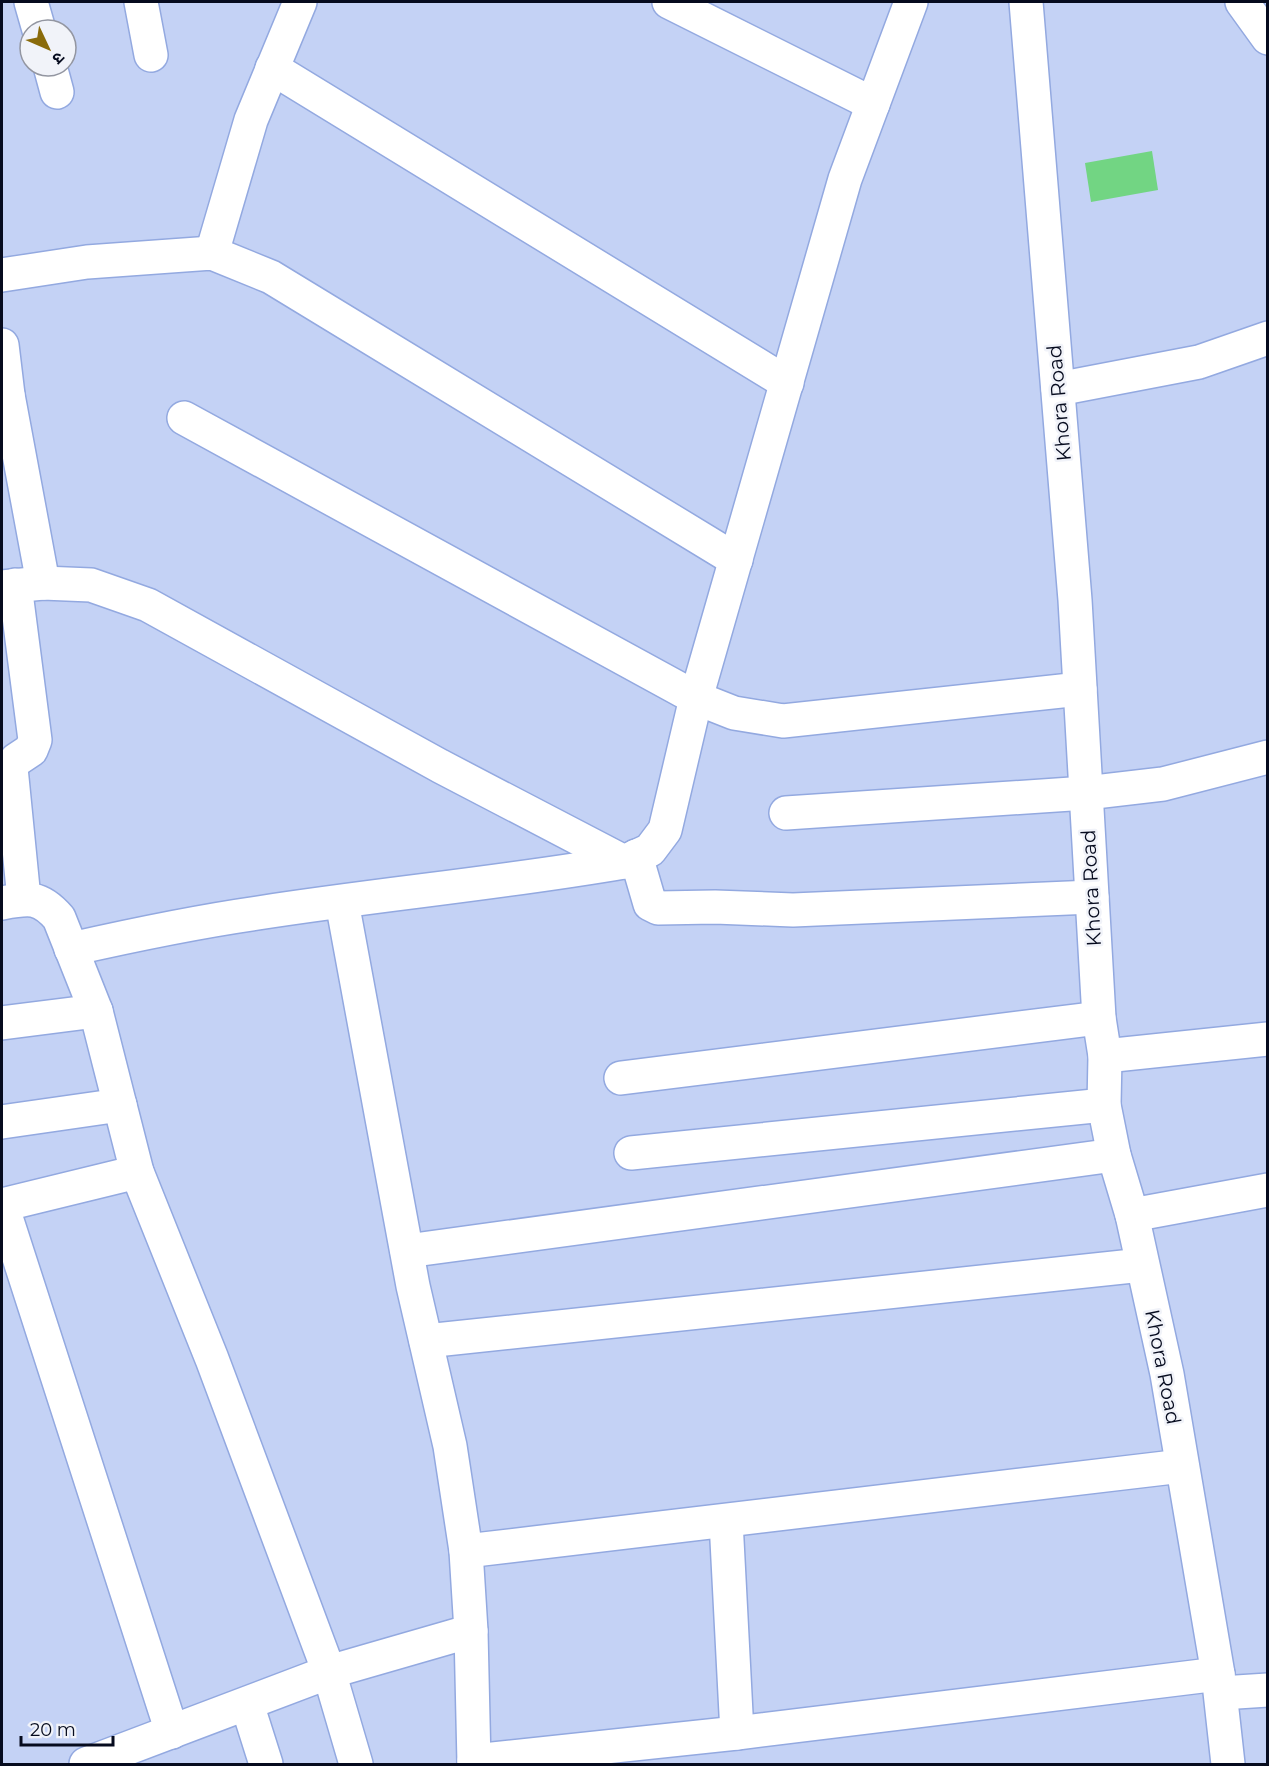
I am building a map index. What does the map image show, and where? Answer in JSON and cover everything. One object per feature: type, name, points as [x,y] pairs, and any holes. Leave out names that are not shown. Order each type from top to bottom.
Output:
[{"type":"street","points":[[31,2],[36,18]]},
{"type":"street","points":[[141,2],[151,55]]},
{"type":"street","points":[[212,253],[250,120],[300,2]]},
{"type":"street","points":[[669,2],[873,104]]},
{"type":"street","points":[[70,949],[166,928],[568,872],[630,859],[650,850],[665,830],[696,698],[845,179],[911,2]]},
{"type":"street","name":"Khora Road","points":[[1026,2],[1075,600],[1099,1018],[1105,1056],[1104,1105],[1114,1155],[1132,1215],[1167,1374],[1219,1684],[1228,1764]]},
{"type":"street","points":[[1242,2],[1268,39]]},
{"type":"street","points":[[272,68],[787,383]]},
{"type":"street","points":[[2,275],[87,262],[212,253],[271,277],[736,560]]},
{"type":"street","points":[[1058,389],[1199,362],[1268,339]]},
{"type":"street","points":[[2,345],[34,740],[31,750],[16,760],[11,768],[13,901],[40,901],[59,918],[96,1011],[137,1172],[212,1359],[329,1672],[356,1764]]},
{"type":"street","points":[[184,418],[696,698],[734,713],[783,721],[1080,689]]},
{"type":"street","points":[[20,585],[91,585],[148,605],[440,766],[630,859],[650,904],[658,908],[715,907],[793,910],[1092,897]]},
{"type":"street","points":[[786,813],[1086,794],[1163,784],[1268,757]]},
{"type":"street","points":[[342,902],[406,1251],[450,1446],[466,1551],[471,1631],[474,1763],[737,1733],[1219,1684],[1268,1690]]},
{"type":"street","points":[[2,1023],[96,1011]]},
{"type":"street","points":[[621,1078],[1099,1018]]},
{"type":"street","points":[[1105,1056],[1268,1039]]},
{"type":"street","points":[[2,1122],[120,1105]]},
{"type":"street","points":[[631,1153],[1104,1105]]},
{"type":"street","points":[[406,1251],[1114,1155]]},
{"type":"street","points":[[137,1172],[2,1205],[160,1745]]},
{"type":"street","points":[[1132,1215],[1268,1190]]},
{"type":"street","points":[[426,1341],[1142,1265]]},
{"type":"street","points":[[466,1551],[1182,1466]]},
{"type":"street","points":[[726,1521],[737,1733]]},
{"type":"street","points":[[86,1764],[160,1745],[247,1704],[329,1672],[471,1631]]},
{"type":"street","points":[[247,1704],[266,1764]]},
{"type":"building","points":[[1152,151],[1158,190],[1091,202],[1085,163]]}]
